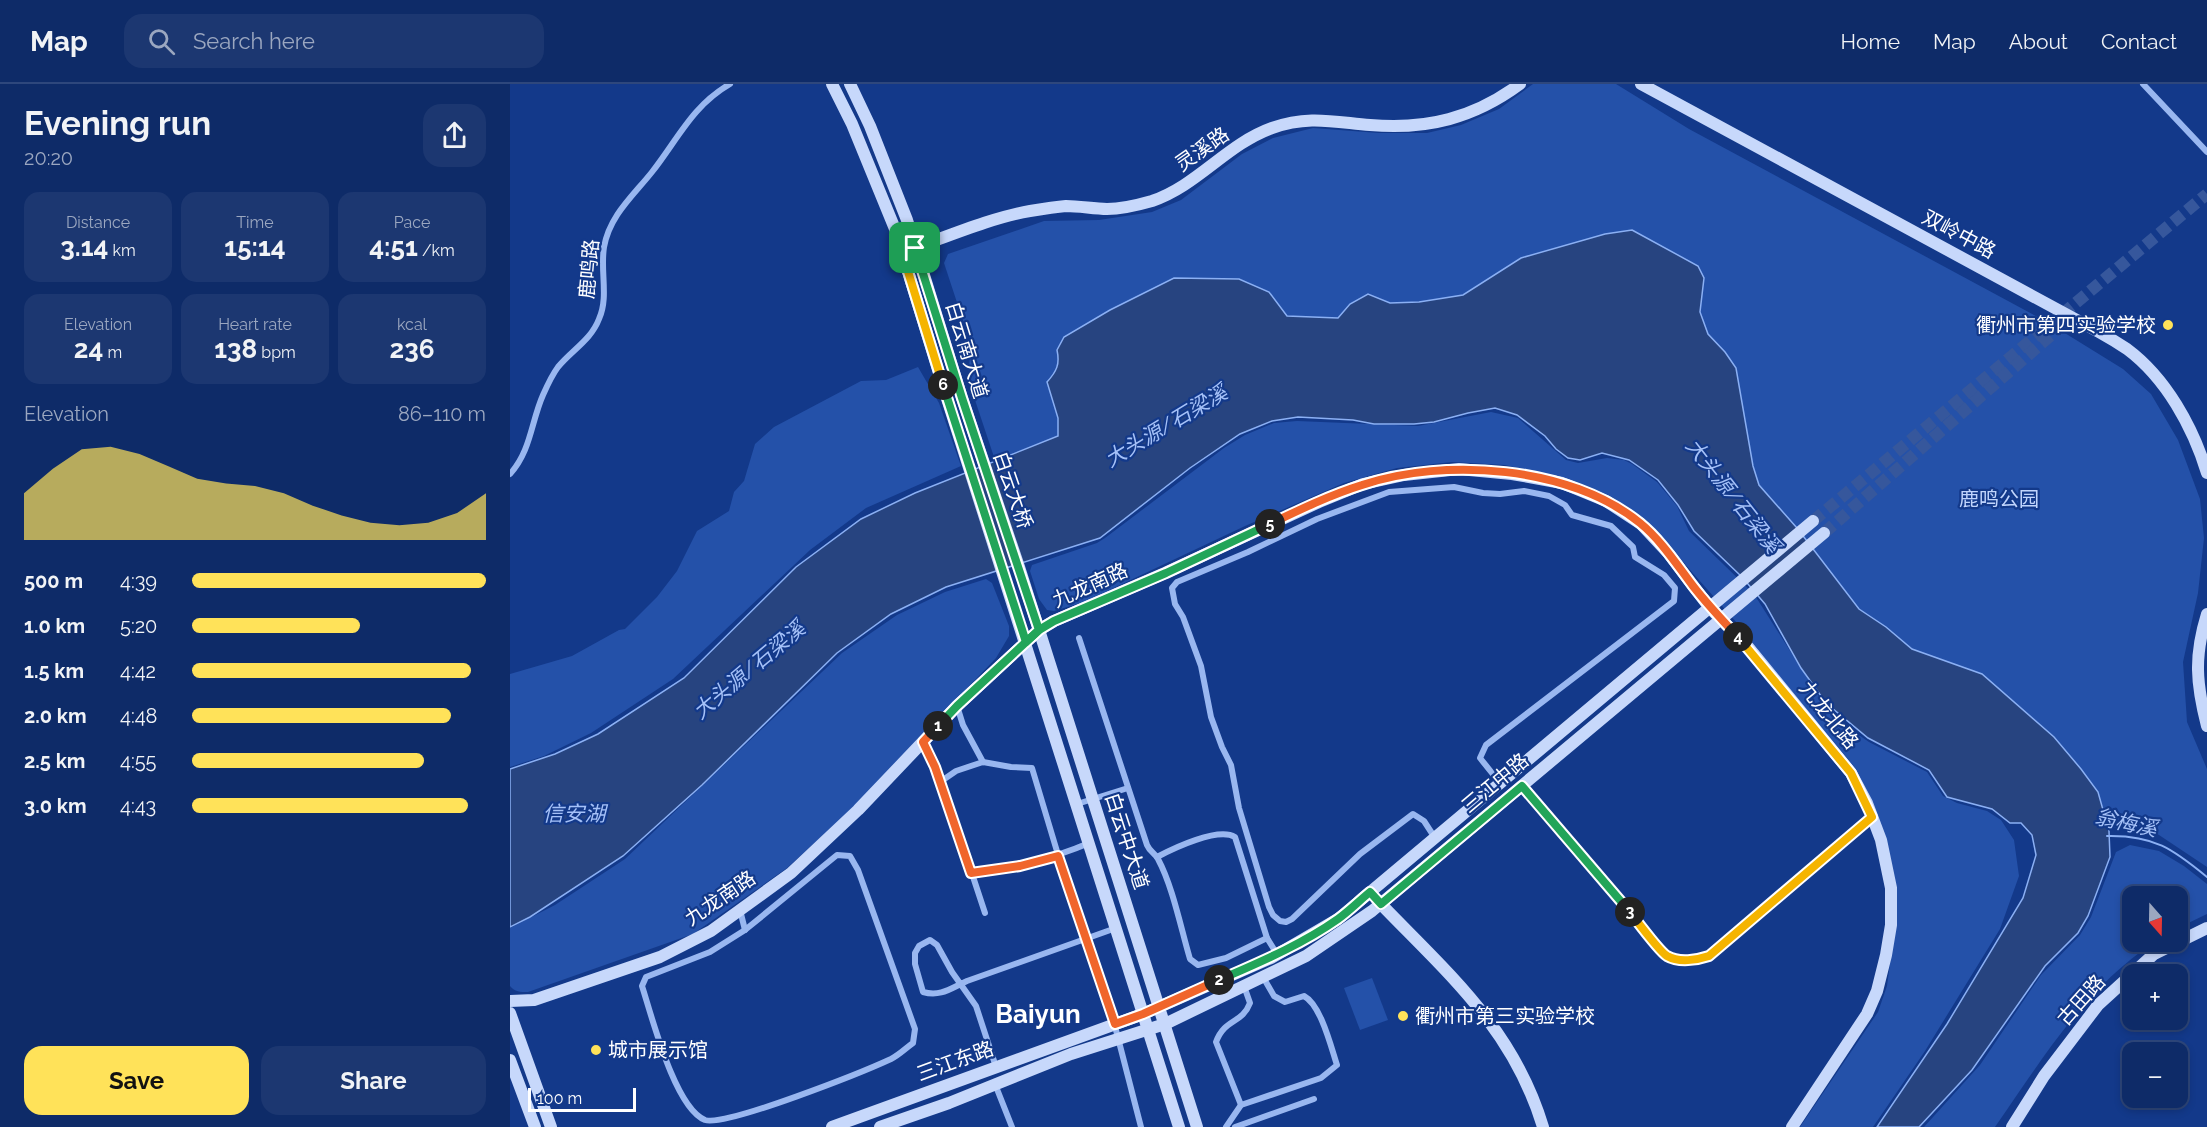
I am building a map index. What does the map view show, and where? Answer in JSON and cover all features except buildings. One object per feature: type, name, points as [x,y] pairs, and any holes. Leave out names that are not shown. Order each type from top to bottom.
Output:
[{"type":"main road","name":"白云南大道","points":[[832,84],[852,124],[895,229],[958,429]]},
{"type":"main road","name":"白云南大道","points":[[850,84],[870,126],[915,248],[971,425]]},
{"type":"main road","name":"灵溪路","points":[[902,252],[1027,212],[1067,206],[1108,209],[1153,200],[1197,178],[1245,142],[1271,128],[1323,119],[1371,125],[1434,124],[1480,109],[1520,84]]},
{"type":"main road","name":"双岭中路","points":[[1641,84],[2099,332],[2128,350],[2155,377],[2187,423],[2207,473]]},
{"type":"main road","name":"白云大桥","points":[[971,425],[1019,567]]},
{"type":"main road","name":"白云大桥","points":[[958,429],[1004,572]]},
{"type":"main road","name":"九龙南路","points":[[510,1001],[534,1000],[660,957],[711,931],[794,870],[858,810],[957,706],[1039,630],[1363,484],[1404,475],[1459,468],[1562,483],[1606,501],[1641,524],[1669,554],[1710,608]]},
{"type":"main road","name":"三江中路","points":[[1159,1007],[1277,955],[1338,919],[1813,521]]},
{"type":"main road","name":"三江中路","points":[[1165,1024],[1306,956],[1381,904],[1824,533]]},
{"type":"main road","name":"白云中大道","points":[[1019,567],[1197,1127]]},
{"type":"main road","name":"白云中大道","points":[[1004,572],[1179,1127]]},
{"type":"main road","name":"九龙北路","points":[[1710,608],[1749,648],[1851,773],[1881,840],[1891,888],[1891,925],[1877,991],[1867,1014],[1792,1127]]},
{"type":"main road","points":[[2207,614],[2200,638],[2198,665],[2198,691],[2207,726]]},
{"type":"main road","points":[[1370,892],[1452,975],[1502,1037],[1536,1105],[1543,1127]]},
{"type":"main road","name":"古田路","points":[[2012,1127],[2044,1076],[2098,1005],[2154,954],[2207,928]]},
{"type":"main road","name":"三江东路","points":[[832,1127],[1159,1007]]},
{"type":"main road","points":[[510,1013],[551,1127]]},
{"type":"main road","name":"三江东路","points":[[880,1127],[1071,1054],[1165,1024]]},
{"type":"main road","points":[[510,1060],[535,1127]]},
{"type":"street","name":"鹿鸣路","points":[[510,474],[525,453],[549,381],[558,367],[592,334],[600,318],[603,306],[604,248],[609,228],[618,212],[652,172],[699,106],[713,93],[730,84]]},
{"type":"street","points":[[2143,84],[2207,152]]},
{"type":"street","points":[[1435,838],[1424,821],[1413,814],[1360,854],[1292,919],[1286,922],[1280,921],[1273,915],[1265,896],[1239,808],[1231,765],[1211,717],[1202,666],[1172,594],[1172,588],[1177,582],[1317,519],[1389,492],[1454,487],[1500,494],[1524,491],[1549,496],[1565,505],[1572,515],[1600,521],[1611,526],[1633,547],[1635,557],[1664,575],[1675,588],[1674,602],[1486,745],[1480,758],[1500,783]]},
{"type":"street","points":[[1242,538],[1248,552]]},
{"type":"street","points":[[1079,638],[1148,848],[1157,857],[1192,963],[1197,965],[1226,957],[1267,938]]},
{"type":"street","points":[[957,706],[963,725],[983,762]]},
{"type":"street","points":[[923,742],[940,782],[985,913]]},
{"type":"street","points":[[940,782],[956,771],[983,762],[1032,768],[1058,856],[1115,1024],[1141,1127]]},
{"type":"street","points":[[1522,786],[1667,956],[1683,960],[1709,956],[1726,944],[1872,817]]},
{"type":"street","points":[[1077,804],[1128,788]]},
{"type":"street","points":[[1157,857],[1176,848],[1223,833],[1235,837],[1267,938],[1277,955]]},
{"type":"street","points":[[971,873],[1020,866],[1058,856],[1089,843]]},
{"type":"street","points":[[837,855],[850,856],[858,870],[915,1029],[913,1043],[893,1058],[796,1097],[722,1121],[705,1120],[689,1107],[676,1086],[642,986],[646,977],[710,952],[745,930],[837,855]]},
{"type":"street","points":[[740,910],[745,930]]},
{"type":"street","points":[[996,1067],[976,1006],[961,983],[952,972],[937,945],[930,940],[919,946],[915,953],[915,964],[923,993],[935,995],[961,983],[1116,928]]},
{"type":"street","points":[[1226,1127],[1241,1105],[1321,1078],[1337,1065],[1319,1016],[1310,999],[1304,996],[1285,1002],[1274,996],[1263,977]]},
{"type":"street","points":[[1241,1105],[1216,1042],[1220,1030],[1246,1013],[1250,1003],[1244,986]]},
{"type":"street","points":[[995,1084],[1012,1127]]},
{"type":"street","points":[[1235,1127],[1314,1099]]},
{"type":"green space","name":"鹿鸣公园","points":[[1533,84],[1616,84],[1689,129],[2047,322],[2123,369],[2151,394],[2178,440],[2200,499],[2204,538],[2198,593],[2183,662],[2187,722],[2207,769],[2207,867],[2156,833],[2102,826],[1903,648],[1465,300],[1341,320],[1064,427],[1060,439],[997,466],[968,379],[971,345],[944,263],[948,254],[1044,221],[1099,220],[1152,212],[1181,200],[1242,154],[1273,138],[1313,128],[1379,133],[1427,133],[1461,125],[1499,109]]},
{"type":"green space","points":[[918,367],[939,403],[961,466],[866,508],[810,550],[673,679],[591,733],[544,756],[510,767],[510,674],[572,656],[619,630],[625,629],[657,597],[677,571],[697,531],[729,511],[734,492],[744,481],[755,444],[774,427],[861,381],[886,380]]},
{"type":"green space","points":[[1491,412],[1518,418],[1566,460],[1578,463],[1607,458],[1624,460],[1657,482],[1677,506],[1689,531],[1754,594],[1825,706],[1847,727],[1869,742],[1927,772],[1943,796],[1957,803],[1987,811],[2001,820],[2014,840],[2019,876],[2000,929],[1925,1051],[1873,1127],[1800,1127],[1878,1012],[1887,986],[1897,911],[1894,875],[1854,770],[1737,623],[1646,520],[1617,503],[1548,475],[1505,465],[1452,462],[1397,468],[1344,483],[1245,526],[1084,602],[1054,611],[1047,610],[1039,599],[1030,571],[1032,565],[1097,543],[1224,448],[1245,435],[1274,423],[1297,421],[1418,426]]},
{"type":"green space","points":[[986,579],[992,583],[1009,626],[1009,636],[996,658],[855,806],[787,868],[693,934],[528,992],[518,991],[510,986],[510,928],[555,905],[625,859],[842,653],[897,615],[945,592]]},
{"type":"green space","points":[[2130,845],[2159,851],[2184,866],[2207,884],[2207,914],[2188,923],[2188,886],[2122,886],[2122,952],[2141,952],[2125,964],[2122,964],[2122,967],[2086,1002],[2066,1026],[1995,1127],[1924,1127],[1980,1065],[2041,975],[2080,935],[2091,917],[2116,852]]},
{"type":"green space","points":[[1372,978],[1388,1020],[1360,1030],[1344,988]]},
{"type":"water","points":[[1632,230],[1698,266],[1704,278],[1700,312],[1708,334],[1736,368],[1753,466],[1759,485],[1797,528],[1859,609],[1886,627],[1912,649],[1982,674],[2054,737],[2098,792],[2109,831],[2110,857],[2088,916],[2078,933],[2045,966],[1972,1070],[1919,1127],[1877,1127],[1947,1024],[2023,898],[2036,855],[2032,835],[2021,823],[2010,823],[1992,809],[1947,797],[1929,770],[1868,738],[1826,703],[1801,668],[1765,604],[1742,577],[1694,531],[1678,505],[1658,480],[1629,460],[1602,453],[1580,460],[1568,458],[1545,436],[1517,415],[1495,408],[1434,422],[1414,424],[1374,424],[1353,420],[1298,417],[1272,421],[1240,434],[1190,468],[1100,538],[946,587],[891,614],[837,653],[702,785],[623,856],[530,917],[510,927],[510,769],[555,754],[598,734],[684,678],[796,567],[861,519],[915,493],[1058,436],[1058,418],[1047,382],[1057,367],[1057,350],[1064,337],[1110,310],[1174,278],[1239,279],[1269,292],[1287,316],[1338,318],[1350,304],[1368,294],[1390,303],[1419,302],[1463,295],[1521,258],[1605,234]]},
{"type":"waterway","name":"翁梅溪","points":[[2107,836],[2123,836],[2150,841],[2173,851],[2207,877]]},
{"type":"tunnel","points":[[1813,521],[2207,194]]},
{"type":"tunnel","points":[[1824,533],[2065,323]]},
{"type":"place","name":"衢州市第四实验学校","points":[[2168,325]]},
{"type":"place","name":"衢州市第三实验学校","points":[[1403,1016]]},
{"type":"place","name":"城市展示馆","points":[[596,1050]]},
{"type":"district","name":"Baiyun","points":[[1038,1014]]},
{"type":"route","points":[[915,248],[902,252],[1026,642],[1039,630],[1054,621],[1363,484],[1404,475],[1459,468],[1562,483],[1606,501],[1641,524],[1669,554],[1710,608],[1749,648],[1851,773],[1872,817],[1726,944],[1709,956],[1683,960],[1667,956],[1522,786],[1381,904],[1370,892],[1338,919],[1270,958],[1115,1024],[1058,856],[1020,866],[971,873],[935,767],[923,742],[957,706],[1039,630],[915,248]]},
{"type":"water label","name":"大头源/石梁溪","points":[[1166,426]]},
{"type":"water label","name":"大头源/石梁溪","points":[[1733,496]]},
{"type":"water label","name":"大头源/石梁溪","points":[[749,670]]},
{"type":"water label","name":"信安湖","points":[[574,814]]}]
